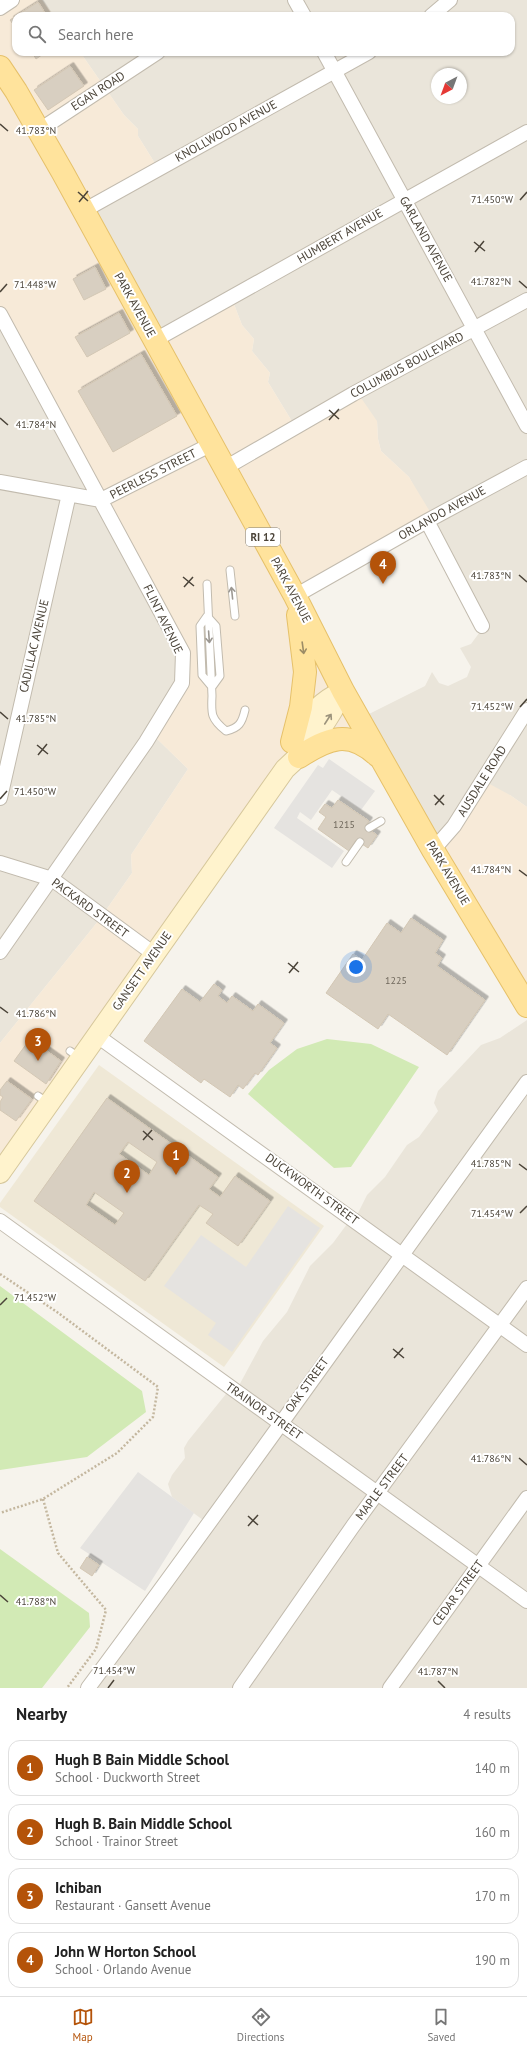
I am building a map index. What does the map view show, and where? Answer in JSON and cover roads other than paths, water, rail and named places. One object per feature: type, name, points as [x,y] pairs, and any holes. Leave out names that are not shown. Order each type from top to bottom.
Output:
[{"type":"main road","name":"PARK AVENUE","points":[[0,67],[38,131],[155,340],[295,596],[343,692],[433,850],[526,1001]]},
{"type":"main road","points":[[292,756],[301,707],[304,672],[295,596]]},
{"type":"main road","name":"GANSETT AVENUE","points":[[0,1173],[43,1100],[75,1055],[96,1035],[292,756],[327,721],[343,692]]},
{"type":"main road","points":[[292,756],[330,740],[339,739],[354,740],[367,746],[383,762]]},
{"type":"street","points":[[0,8],[12,0]]},
{"type":"street","points":[[295,0],[302,12]]},
{"type":"street","points":[[436,12],[450,0]]},
{"type":"street","name":"EGAN ROAD","points":[[38,131],[152,56]]},
{"type":"street","name":"GARLAND AVENUE","points":[[326,56],[527,426]]},
{"type":"street","name":"KNOLLWOOD AVENUE","points":[[83,211],[361,56]]},
{"type":"street","name":"HUMBERT AVENUE","points":[[155,340],[527,132]]},
{"type":"street","name":"COLUMBUS BOULEVARD","points":[[225,468],[353,394],[527,300]]},
{"type":"street","name":"FLINT AVENUE","points":[[0,314],[183,653],[182,683],[146,742],[0,952]]},
{"type":"street","name":"PEERLESS STREET","points":[[0,482],[101,500],[212,444]]},
{"type":"street","name":"ORLANDO AVENUE","points":[[295,596],[427,521],[527,467]]},
{"type":"street","name":"CADILLAC AVENUE","points":[[0,798],[69,494]]},
{"type":"street","points":[[427,521],[482,626]]},
{"type":"street","name":"AUSDALE ROAD","points":[[433,850],[454,826],[527,710]]},
{"type":"street","name":"PACKARD STREET","points":[[0,863],[52,879],[154,954]]},
{"type":"street","name":"DUCKWORTH STREET","points":[[96,1035],[527,1344]]},
{"type":"street","name":"OAK STREET","points":[[88,1688],[187,1555],[280,1423],[527,1082]]},
{"type":"street","name":"TRAINOR STREET","points":[[0,1221],[280,1423],[377,1495],[527,1601]]},
{"type":"street","name":"MAPLE STREET","points":[[240,1688],[377,1495],[527,1288]]},
{"type":"street","name":"CEDAR STREET","points":[[390,1688],[527,1498]]},
{"type":"lane","points":[[230,570],[235,616]]},
{"type":"lane","points":[[207,584],[207,616],[212,687],[211,714],[218,724],[226,731],[235,729],[242,723],[245,710]]},
{"type":"lane","points":[[369,828],[381,821]]},
{"type":"lane","points":[[346,862],[360,842]]},
{"type":"place","name":"John W Horton School","points":[[383,584]]},
{"type":"place","name":"Ichiban","points":[[38,1061]]},
{"type":"place","name":"Hugh B Bain Middle School","points":[[176,1175]]},
{"type":"place","name":"Hugh B. Bain Middle School","points":[[127,1193]]}]
